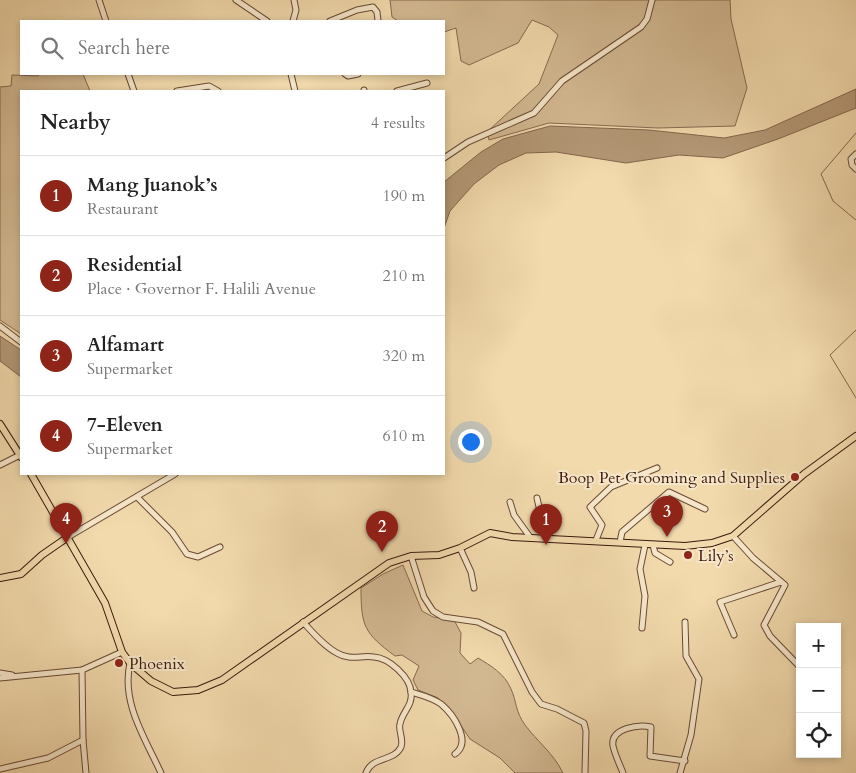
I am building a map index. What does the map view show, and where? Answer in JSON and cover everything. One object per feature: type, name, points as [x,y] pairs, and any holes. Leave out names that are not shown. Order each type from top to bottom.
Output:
[{"type":"main road","points":[[0,426],[20,455]]},
{"type":"main road","points":[[32,475],[105,603],[122,652],[130,664],[151,681],[173,692],[198,690],[222,680],[378,569],[396,560],[411,556],[439,554],[460,548],[490,533],[645,545],[685,546],[712,543],[733,536],[804,474],[856,436]]},
{"type":"main road","points":[[0,578],[21,574],[42,555],[68,537]]},
{"type":"street","points":[[99,0],[106,20]]},
{"type":"street","points":[[236,0],[266,20]]},
{"type":"street","points":[[293,20],[296,10],[294,0]]},
{"type":"street","points":[[445,157],[468,142],[534,113],[562,81],[641,26],[647,20],[652,0]]},
{"type":"street","points":[[332,20],[357,10],[373,7],[377,12],[378,20]]},
{"type":"street","points":[[128,75],[134,90]]},
{"type":"street","points":[[291,75],[295,90]]},
{"type":"street","points":[[401,90],[427,83]]},
{"type":"street","points":[[183,90],[209,86],[216,90]]},
{"type":"street","points":[[856,154],[851,159],[852,165],[856,168]]},
{"type":"street","points":[[0,326],[20,341]]},
{"type":"street","points":[[0,465],[20,456]]},
{"type":"street","points":[[596,540],[602,525],[590,507],[611,487],[657,468]]},
{"type":"street","points":[[68,537],[172,475]]},
{"type":"street","points":[[620,542],[622,532],[669,492],[705,509]]},
{"type":"street","points":[[137,497],[172,532],[187,554],[198,557],[220,547]]},
{"type":"street","points":[[537,498],[546,538]]},
{"type":"street","points":[[510,502],[514,515],[530,537]]},
{"type":"street","points":[[733,536],[753,558],[783,584]]},
{"type":"street","points":[[642,628],[645,596],[640,569],[645,545]]},
{"type":"street","points":[[653,545],[656,553],[670,562]]},
{"type":"street","points":[[460,548],[471,572],[474,588]]},
{"type":"street","points":[[411,556],[422,585],[424,597],[433,611],[444,617],[478,622],[504,634],[532,692],[541,704],[557,709],[584,723],[586,732],[585,773]]},
{"type":"street","points":[[734,635],[720,602],[783,584]]},
{"type":"street","points":[[783,584],[764,625],[770,636],[796,663]]},
{"type":"street","points":[[303,622],[337,653],[350,658],[374,656],[390,664],[408,681],[411,703],[399,725],[402,743],[400,750],[394,756],[380,759],[373,763],[366,773]]},
{"type":"street","points":[[680,773],[685,761],[699,679],[686,656],[685,622]]},
{"type":"street","points":[[0,678],[82,670],[122,652]]},
{"type":"street","points":[[130,664],[127,688],[129,703],[161,773]]},
{"type":"street","points":[[82,670],[83,740],[86,773]]},
{"type":"street","points":[[0,673],[15,677]]},
{"type":"street","points":[[411,692],[440,704],[451,716],[459,729],[463,744],[462,749],[455,754]]},
{"type":"street","points":[[624,773],[613,741],[616,735],[628,727],[651,727],[650,756],[685,761]]},
{"type":"street","points":[[0,768],[48,758],[83,740]]},
{"type":"shaded area","points":[[390,0],[730,0],[731,19],[747,88],[735,126],[658,128],[549,123],[489,140],[487,132],[539,84],[558,35],[549,27],[532,20],[518,43],[469,65],[461,61],[456,28],[445,32],[445,20],[396,20],[392,17]]},
{"type":"shaded area","points":[[12,75],[83,75],[90,90],[20,90],[20,333],[0,320],[0,87],[11,86]]},
{"type":"shaded area","points":[[856,89],[856,108],[778,139],[723,158],[679,155],[626,163],[556,152],[526,153],[499,165],[474,184],[450,211],[445,225],[445,181],[481,152],[503,139],[550,126],[649,130],[724,138],[765,130]]},
{"type":"shaded area","points":[[0,336],[20,349],[20,376],[0,361]]},
{"type":"shaded area","points":[[403,565],[422,611],[433,617],[454,620],[461,633],[460,653],[470,664],[478,658],[501,674],[511,689],[522,720],[555,760],[563,773],[515,773],[500,758],[470,739],[453,714],[438,698],[418,690],[413,680],[419,666],[402,655],[395,656],[377,641],[366,628],[362,611],[361,588],[383,574]]},
{"type":"waterway","points":[[856,133],[821,174],[833,201],[856,220]]},
{"type":"waterway","points":[[856,330],[830,355],[856,398]]},
{"type":"place","name":"Boop Pet Grooming and Supplies","points":[[795,477]]},
{"type":"place","name":"Alfamart","points":[[667,537]]},
{"type":"place","name":"7-Eleven","points":[[66,544]]},
{"type":"place","name":"Mang Juanok’s","points":[[546,545]]},
{"type":"place","name":"Residential","points":[[382,552]]},
{"type":"place","name":"Lily’s","points":[[688,555]]},
{"type":"place","name":"Phoenix","points":[[119,663]]}]
